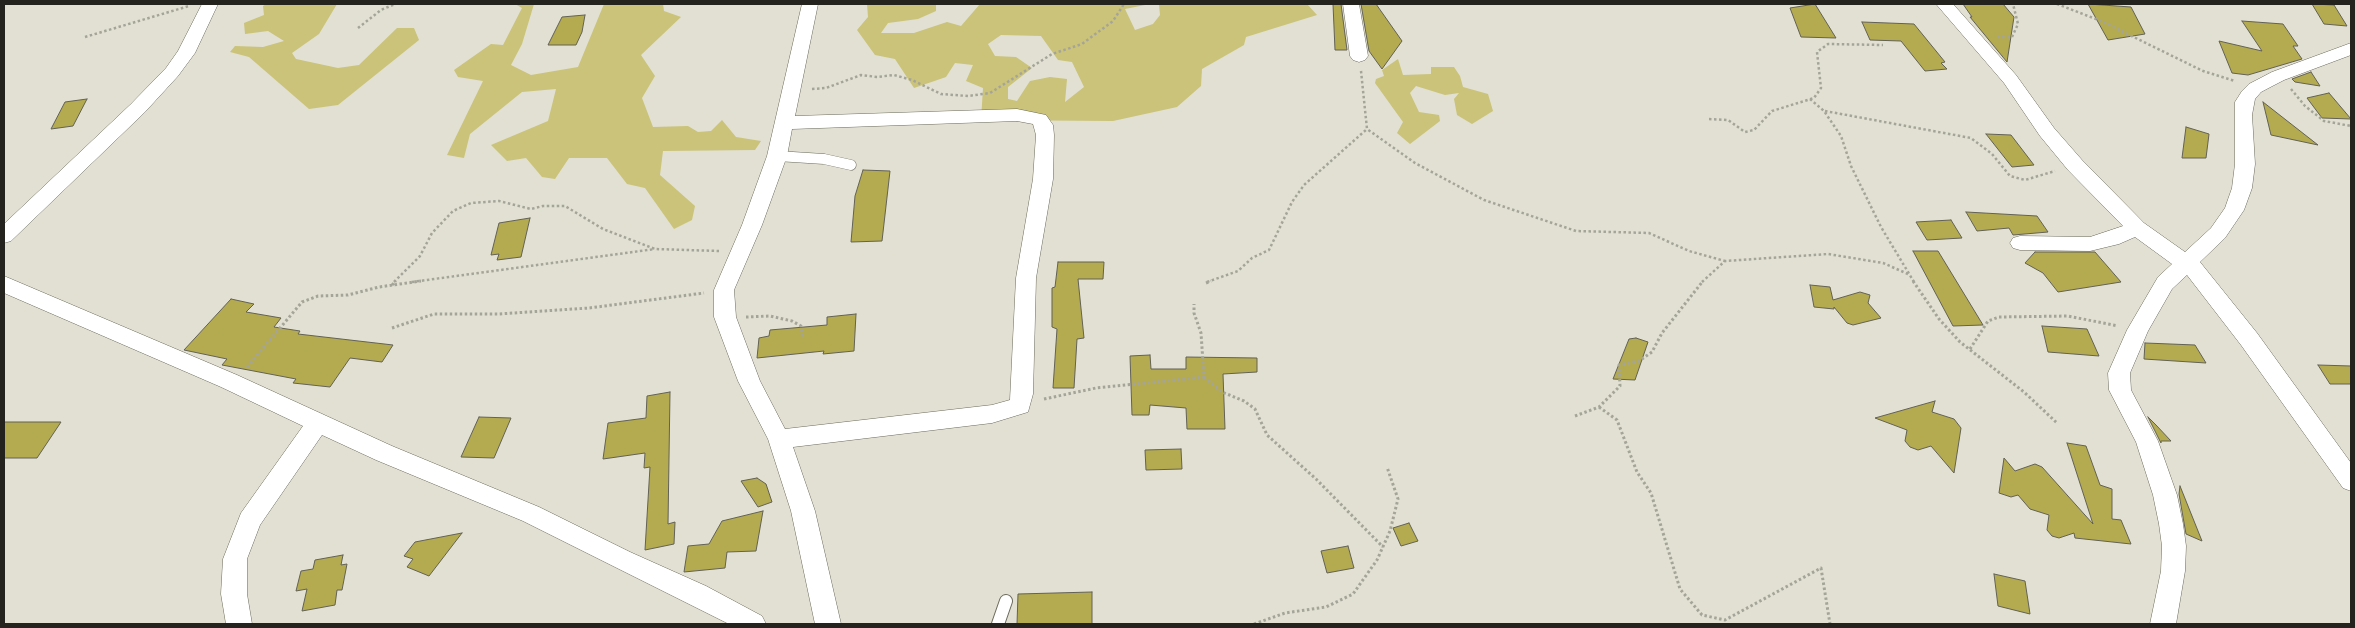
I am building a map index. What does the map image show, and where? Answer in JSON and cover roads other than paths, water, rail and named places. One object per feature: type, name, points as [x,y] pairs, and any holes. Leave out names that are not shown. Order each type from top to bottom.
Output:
[{"type":"street","points":[[4,236],[124,121],[172,72],[186,54],[210,4]]},
{"type":"street","points":[[810,4],[777,156],[752,225],[724,290],[725,317],[749,381],[779,439],[808,529],[828,624]]},
{"type":"street","points":[[1351,4],[1359,56]]},
{"type":"street","points":[[1944,4],[1976,38],[2010,79],[2047,132],[2075,165],[2137,228],[2186,262],[2249,339],[2351,481]]},
{"type":"street","points":[[2163,624],[2172,571],[2174,546],[2171,524],[2165,495],[2147,442],[2122,397],[2119,373],[2138,330],[2165,283],[2218,233],[2234,210],[2242,188],[2245,164],[2244,102],[2255,88],[2278,76],[2351,49]]},
{"type":"street","points":[[779,439],[992,414],[1020,406],[1022,400],[1026,278],[1044,164],[1045,135],[1042,121],[1036,116],[1017,115],[784,123]]},
{"type":"street","points":[[2020,243],[2090,244],[2137,228]]},
{"type":"street","points":[[4,284],[229,381],[318,424],[531,514],[620,560],[697,594],[753,624]]},
{"type":"street","points":[[239,624],[234,594],[235,559],[250,520],[318,424]]},
{"type":"lane","points":[[777,156],[824,159],[851,165]]},
{"type":"lane","points":[[998,624],[1006,601]]}]
